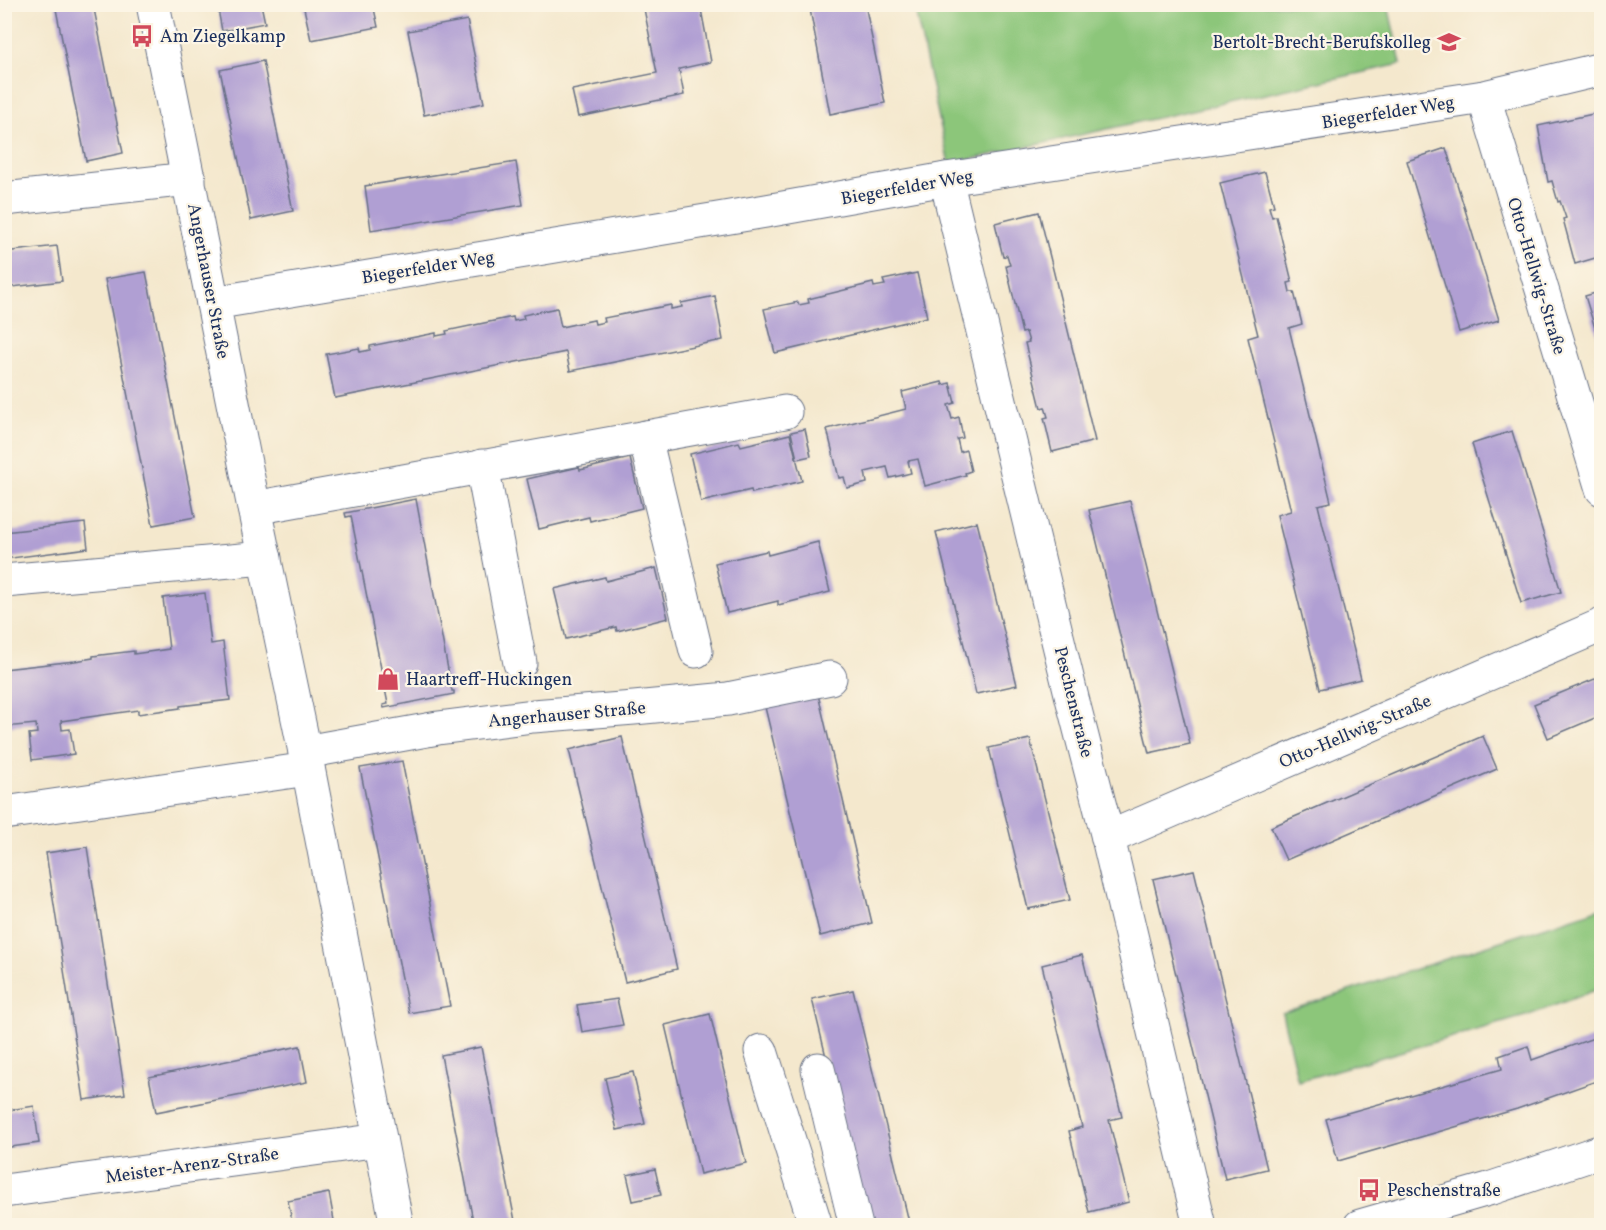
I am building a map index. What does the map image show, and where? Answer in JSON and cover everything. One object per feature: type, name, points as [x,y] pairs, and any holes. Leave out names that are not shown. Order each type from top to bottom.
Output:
[{"type":"street","name":"Angerhauser Straße","points":[[153,4],[307,761],[397,1226]]},
{"type":"street","name":"Biegerfelder Weg","points":[[213,303],[946,179],[1484,97],[1602,69]]},
{"type":"street","name":"Otto-Hellwig-Straße","points":[[1484,97],[1602,489]]},
{"type":"street","points":[[4,199],[189,179]]},
{"type":"street","name":"Peschenstraße","points":[[946,179],[1108,838],[1200,1226]]},
{"type":"street","points":[[254,508],[785,412]]},
{"type":"street","points":[[645,436],[696,651]]},
{"type":"street","points":[[482,466],[520,663]]},
{"type":"street","points":[[4,581],[265,558]]},
{"type":"street","name":"Otto-Hellwig-Straße","points":[[1108,838],[1602,625]]},
{"type":"street","name":"Angerhauser Straße","points":[[4,813],[307,761],[438,728],[533,716],[728,699],[830,678]]},
{"type":"street","points":[[761,1051],[816,1226]]},
{"type":"street","points":[[818,1069],[856,1226]]},
{"type":"street","name":"Meister-Arenz-Straße","points":[[4,1191],[380,1140]]},
{"type":"street","points":[[1360,1226],[1492,1188],[1601,1152]]},
{"type":"green space","points":[[914,5],[1388,5],[1401,64],[949,164]]},
{"type":"green space","points":[[1601,908],[1601,988],[1529,1015],[1298,1081],[1282,1013]]},
{"type":"building","points":[[55,4],[93,4],[123,153],[86,161]]},
{"type":"building","points":[[217,4],[261,4],[265,23],[222,31]]},
{"type":"building","points":[[303,4],[373,4],[378,27],[311,40]]},
{"type":"building","points":[[643,4],[700,4],[711,62],[679,69],[684,95],[578,117],[572,90],[657,73]]},
{"type":"building","points":[[809,4],[865,4],[885,103],[830,114]]},
{"type":"building","points":[[467,20],[484,103],[424,115],[408,31]]},
{"type":"building","points":[[263,61],[293,211],[251,220],[220,70]]},
{"type":"building","points":[[1602,112],[1602,167],[1598,168],[1602,175],[1602,256],[1575,264],[1563,219],[1566,218],[1560,201],[1558,202],[1552,181],[1548,182],[1538,126]]},
{"type":"building","points":[[1446,148],[1499,320],[1459,332],[1407,161]]},
{"type":"building","points":[[516,162],[523,205],[371,230],[365,186]]},
{"type":"building","points":[[1265,172],[1274,206],[1269,207],[1272,217],[1276,216],[1292,282],[1288,283],[1290,292],[1294,292],[1302,324],[1289,328],[1331,502],[1318,505],[1361,679],[1320,689],[1277,515],[1291,511],[1248,338],[1258,335],[1220,183]]},
{"type":"building","points":[[1039,212],[1095,441],[1052,452],[1044,418],[1048,417],[1045,407],[1041,408],[1025,343],[1029,342],[1026,332],[1022,333],[1006,266],[1010,265],[1007,255],[1003,257],[995,223]]},
{"type":"building","points":[[57,246],[62,281],[4,288],[4,252]]},
{"type":"building","points":[[146,272],[195,517],[153,525],[105,279]]},
{"type":"building","points":[[917,273],[927,317],[775,353],[764,309],[798,302],[799,305],[809,303],[808,299],[873,283],[874,287],[885,285],[883,280]]},
{"type":"building","points":[[1602,291],[1602,341],[1599,341],[1585,296]]},
{"type":"building","points":[[715,296],[723,340],[570,371],[566,352],[335,398],[326,354],[359,348],[360,352],[370,350],[370,346],[436,333],[436,336],[447,334],[446,331],[513,317],[514,321],[524,319],[523,315],[557,308],[561,327],[594,320],[595,324],[605,322],[604,318],[671,305],[671,309],[682,307],[681,303]]},
{"type":"building","points":[[942,382],[943,385],[950,383],[955,403],[948,405],[952,419],[959,417],[963,438],[957,439],[960,452],[966,450],[971,471],[965,473],[966,475],[925,486],[918,459],[908,461],[911,473],[890,478],[887,467],[865,472],[867,483],[847,488],[844,477],[839,478],[827,429],[906,409],[902,392]]},
{"type":"building","points":[[805,429],[811,456],[797,459],[791,432]]},
{"type":"building","points":[[1512,431],[1561,592],[1521,603],[1472,444]]},
{"type":"building","points":[[790,434],[802,481],[701,502],[690,454],[739,442],[741,446]]},
{"type":"building","points":[[630,458],[642,508],[590,521],[589,517],[539,529],[527,479]]},
{"type":"building","points":[[416,499],[454,694],[384,708],[383,705],[388,704],[351,516],[346,517],[345,513]]},
{"type":"building","points":[[1130,501],[1190,744],[1149,753],[1089,510]]},
{"type":"building","points":[[977,522],[1017,685],[976,694],[936,532]]},
{"type":"building","points":[[85,523],[88,548],[4,559],[4,532]]},
{"type":"building","points":[[818,542],[830,592],[778,605],[778,601],[727,613],[715,563],[767,551],[768,555]]},
{"type":"building","points":[[656,568],[668,618],[617,631],[616,627],[566,639],[554,589],[605,577],[606,581]]},
{"type":"building","points":[[205,593],[211,644],[223,642],[230,700],[138,714],[138,710],[61,721],[62,730],[70,729],[74,754],[32,760],[29,734],[37,733],[36,724],[4,727],[4,669],[75,661],[93,658],[93,656],[134,651],[134,654],[169,649],[163,598]]},
{"type":"building","points":[[1602,676],[1602,715],[1548,738],[1534,704]]},
{"type":"building","points":[[817,690],[872,923],[820,936],[764,703]]},
{"type":"building","points":[[1483,736],[1497,769],[1286,860],[1271,827]]},
{"type":"building","points":[[622,737],[677,969],[625,982],[569,750]]},
{"type":"building","points":[[1030,739],[1070,900],[1028,909],[989,748]]},
{"type":"building","points":[[402,761],[450,1006],[409,1013],[360,768]]},
{"type":"building","points":[[87,847],[125,1094],[84,1100],[46,853]]},
{"type":"building","points":[[1194,870],[1267,1169],[1225,1179],[1153,879]]},
{"type":"building","points":[[1082,955],[1122,1117],[1109,1120],[1129,1202],[1089,1212],[1069,1131],[1082,1127],[1042,965]]},
{"type":"building","points":[[853,990],[910,1226],[867,1226],[812,999]]},
{"type":"building","points":[[617,999],[623,1025],[582,1032],[577,1005]]},
{"type":"building","points":[[710,1014],[746,1163],[700,1174],[665,1025]]},
{"type":"building","points":[[1602,1035],[1602,1079],[1517,1109],[1338,1161],[1326,1119],[1502,1069],[1499,1056],[1528,1046],[1532,1060]]},
{"type":"building","points":[[300,1046],[307,1082],[156,1112],[149,1077]]},
{"type":"building","points":[[481,1047],[516,1226],[474,1226],[441,1055]]},
{"type":"building","points":[[633,1072],[645,1124],[617,1130],[605,1078]]},
{"type":"building","points":[[34,1106],[39,1143],[4,1148],[4,1111]]},
{"type":"building","points":[[655,1169],[661,1195],[633,1201],[627,1175]]},
{"type":"building","points":[[329,1193],[335,1226],[293,1226],[288,1201]]},
{"type":"place","name":"Am Ziegelkamp","points":[[142,36]]},
{"type":"place","name":"Bertolt-Brecht-Berufskolleg","points":[[1449,42]]},
{"type":"place","name":"Haartreff-Huckingen","points":[[388,679]]},
{"type":"place","name":"Peschenstraße","points":[[1369,1190]]}]
